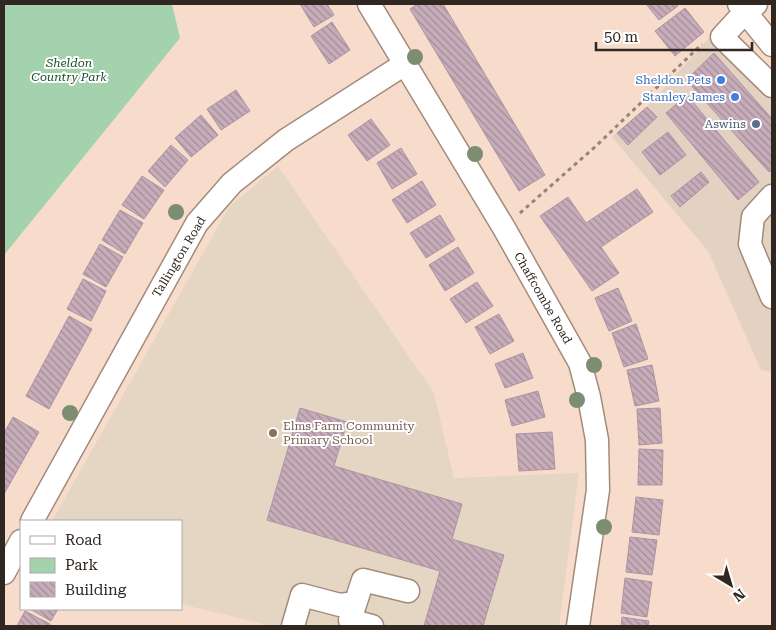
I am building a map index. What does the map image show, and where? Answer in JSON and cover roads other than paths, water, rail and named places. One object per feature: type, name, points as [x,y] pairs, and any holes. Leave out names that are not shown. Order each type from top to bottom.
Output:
[{"type":"street","name":"Chaffcombe Road","points":[[369,4],[504,228],[580,363],[597,440],[598,490],[578,626]]},
{"type":"street","points":[[772,45],[747,7],[722,37],[772,86]]},
{"type":"street","name":"Tallington Road","points":[[33,520],[196,224],[232,183],[286,140],[406,65]]},
{"type":"street","points":[[772,196],[753,217],[750,244],[772,297]]},
{"type":"street","points":[[4,573],[20,543]]},
{"type":"street","points":[[372,626],[350,620],[363,580],[408,591]]},
{"type":"street","points":[[293,626],[302,595],[340,605],[355,603]]},
{"type":"place","name":"Sheldon Pets","points":[[721,80]]},
{"type":"place","name":"Stanley James","points":[[735,97]]},
{"type":"place","name":"Aswins","points":[[756,124]]},
{"type":"place","name":"Elms Farm Community Primary School","points":[[273,433]]},
{"type":"park label","name":"Sheldon Country Park","points":[[69,70]]}]
